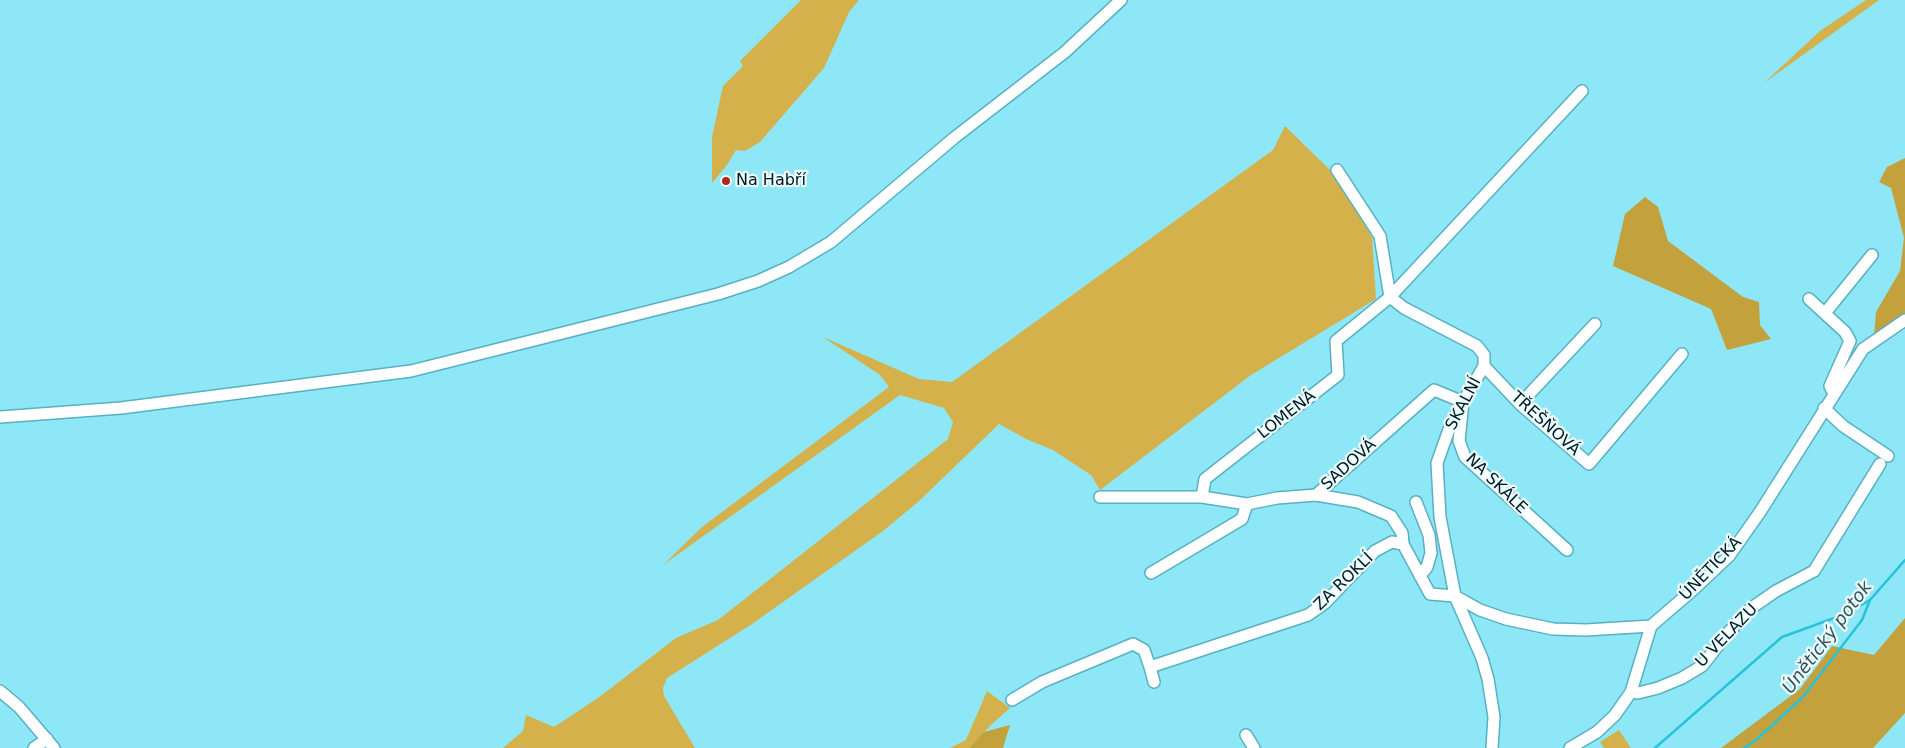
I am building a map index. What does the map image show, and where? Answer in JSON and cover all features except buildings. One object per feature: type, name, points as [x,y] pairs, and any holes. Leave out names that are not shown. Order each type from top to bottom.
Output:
[{"type":"street","points":[[0,417],[121,408],[411,371],[718,294],[758,281],[789,267],[831,242],[954,138],[1065,52],[1121,0]]},
{"type":"street","points":[[1390,298],[1582,91]]},
{"type":"street","points":[[1337,170],[1380,236],[1390,298]]},
{"type":"street","points":[[1825,313],[1872,255]]},
{"type":"street","name":"SKALNÍ","points":[[1390,298],[1404,308],[1477,346],[1484,355],[1484,366],[1452,420],[1437,463],[1440,517],[1455,596],[1482,658],[1488,679],[1494,717],[1492,748]]},
{"type":"street","name":"LOMENÁ","points":[[1202,497],[1205,479],[1338,375],[1336,341],[1390,298]]},
{"type":"street","points":[[1809,299],[1844,332],[1850,341],[1830,386],[1834,394]]},
{"type":"street","name":"ÚNĚTICKÁ","points":[[1651,626],[1729,556],[1760,512],[1863,349],[1905,320]]},
{"type":"street","points":[[1520,404],[1596,324]]},
{"type":"street","name":"TŘEŠŇOVÁ","points":[[1484,366],[1520,404],[1589,464],[1682,354]]},
{"type":"street","name":"SADOVÁ","points":[[1247,504],[1277,498],[1316,495],[1434,390],[1464,402]]},
{"type":"street","name":"NA SKÁLE","points":[[1464,402],[1459,441],[1464,457],[1567,550]]},
{"type":"street","name":"U VELAZU","points":[[1631,692],[1638,693],[1658,688],[1682,678],[1702,666],[1726,634],[1750,609],[1776,591],[1814,571],[1884,460],[1824,408]]},
{"type":"street","points":[[1316,495],[1358,502],[1391,516],[1402,533],[1403,544],[1430,594],[1455,596],[1480,610],[1506,619],[1553,629],[1586,630],[1651,626],[1631,692],[1615,715],[1597,732],[1570,748]]},
{"type":"street","points":[[1100,497],[1202,497],[1247,504],[1242,519],[1151,573]]},
{"type":"street","points":[[1416,502],[1429,536],[1431,553],[1427,567],[1420,576]]},
{"type":"street","name":"ZA ROKLÍ","points":[[1150,667],[1308,615],[1325,603],[1375,551],[1392,542],[1403,544]]},
{"type":"street","points":[[1012,700],[1042,682],[1133,644],[1144,650],[1154,682]]},
{"type":"street","points":[[0,691],[19,707],[51,744],[34,748]]},
{"type":"street","points":[[1246,735],[1254,748]]},
{"type":"shaded area","points":[[801,0],[859,0],[849,12],[824,68],[760,142],[745,151],[736,150],[727,165],[712,183],[712,137],[723,86],[743,66],[740,61]]},
{"type":"shaded area","points":[[1866,0],[1879,0],[1764,83],[1820,31]]},
{"type":"shaded area","points":[[1285,126],[1332,172],[1372,237],[1376,299],[1251,375],[1100,490],[1091,475],[1053,450],[1026,439],[999,424],[918,502],[883,531],[752,624],[667,678],[663,688],[664,696],[695,748],[503,748],[523,731],[526,715],[554,727],[598,698],[676,638],[718,620],[948,439],[953,422],[944,408],[900,395],[663,565],[702,527],[889,387],[880,375],[823,337],[919,379],[952,382],[1273,150]]},
{"type":"shaded area","points":[[1905,158],[1905,313],[1874,336],[1876,312],[1900,271],[1904,238],[1891,188],[1879,182],[1887,167]]},
{"type":"shaded area","points":[[1645,197],[1658,207],[1668,241],[1743,297],[1759,302],[1760,325],[1771,339],[1727,350],[1711,309],[1613,266],[1625,214]]},
{"type":"shaded area","points":[[1905,618],[1905,713],[1873,748],[1721,748],[1800,689],[1832,646],[1874,655]]},
{"type":"shaded area","points":[[987,691],[1010,708],[969,748],[950,748],[966,740]]},
{"type":"shaded area","points":[[1010,725],[1003,748],[969,748],[984,732]]},
{"type":"shaded area","points":[[1619,730],[1631,748],[1604,748],[1600,742]]},
{"type":"waterway","name":"Únětický potok","points":[[1744,748],[1756,740],[1802,698],[1862,620],[1870,600],[1905,560]]},
{"type":"waterway","points":[[1655,748],[1782,637],[1848,613],[1870,600]]},
{"type":"place","name":"Na Habří","points":[[726,181]]}]
